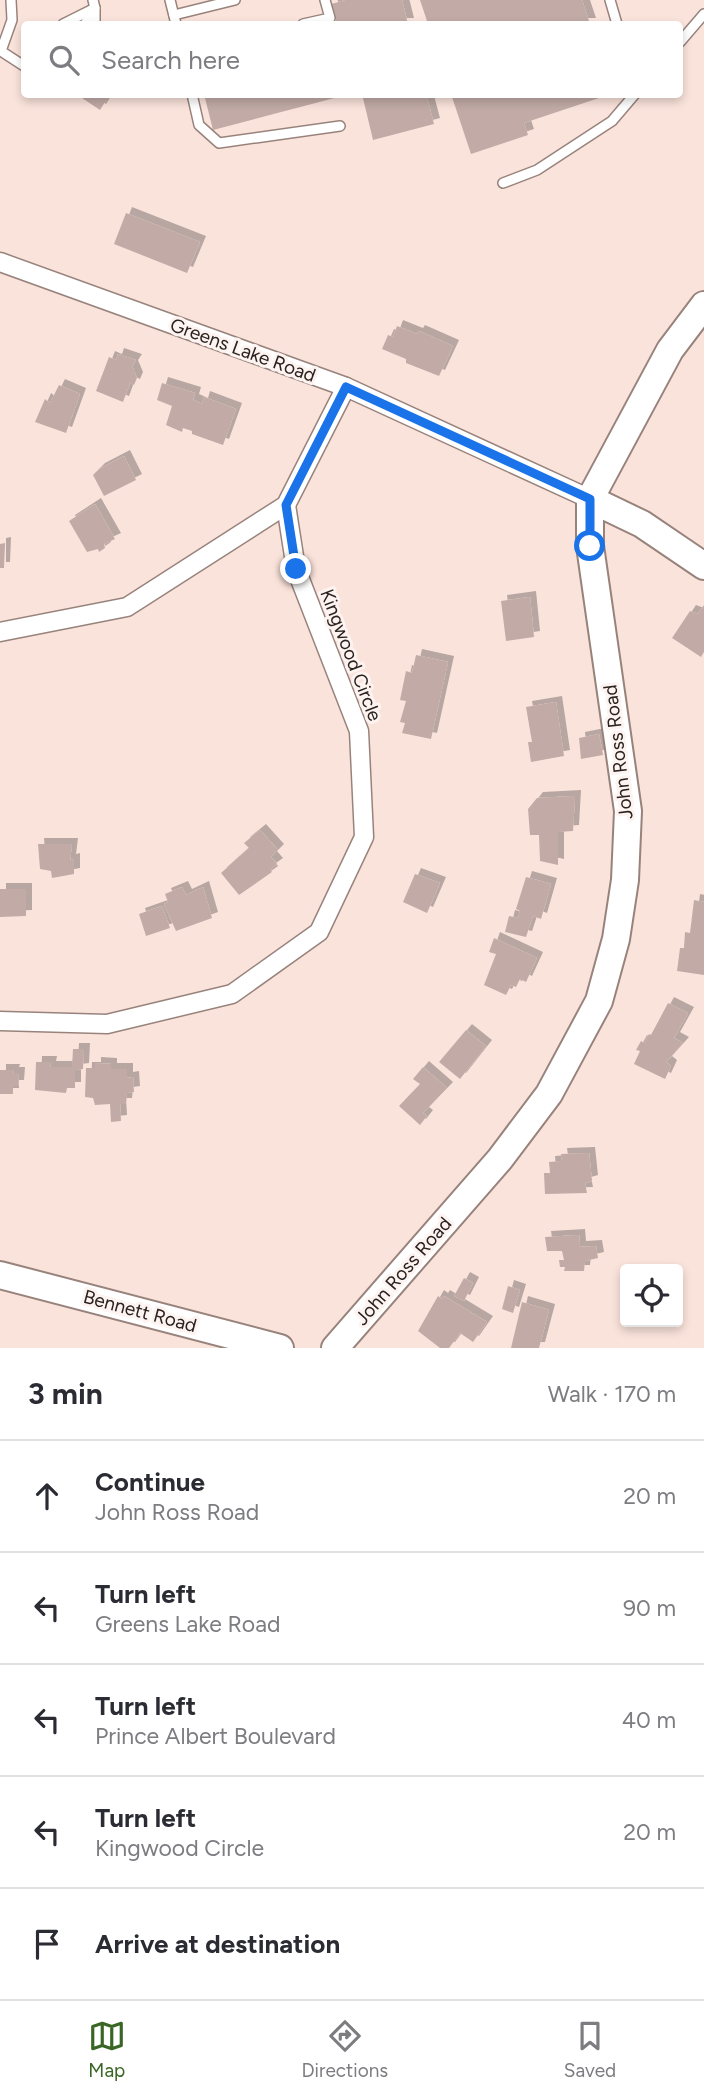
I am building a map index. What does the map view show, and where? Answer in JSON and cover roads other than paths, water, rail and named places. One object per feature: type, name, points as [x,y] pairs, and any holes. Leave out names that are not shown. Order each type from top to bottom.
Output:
[{"type":"street","name":"Greens Lake Road","points":[[0,262],[346,387],[642,524],[704,566]]},
{"type":"street","points":[[590,499],[670,350],[704,305]]},
{"type":"street","points":[[0,632],[127,607],[286,505],[346,387]]},
{"type":"street","name":"John Ross Road","points":[[335,1348],[508,1148],[549,1094],[599,1001],[618,927],[625,880],[628,811],[592,558],[590,499]]},
{"type":"street","name":"Kingwood Circle","points":[[0,1021],[107,1024],[232,994],[319,932],[364,837],[359,731],[296,569],[286,505]]},
{"type":"street","name":"Bennett Road","points":[[0,1275],[280,1348]]},
{"type":"lane","points":[[11,0],[12,20],[1,51],[21,64]]},
{"type":"lane","points":[[170,0],[175,20],[235,0]]},
{"type":"lane","points":[[316,21],[330,18],[325,0]]},
{"type":"lane","points":[[610,0],[616,21]]},
{"type":"lane","points":[[68,21],[94,4]]},
{"type":"lane","points":[[86,21],[94,4]]},
{"type":"lane","points":[[683,39],[704,14]]},
{"type":"lane","points":[[193,98],[199,125],[219,143],[340,126]]},
{"type":"lane","points":[[503,183],[537,170],[612,121],[632,98]]}]
